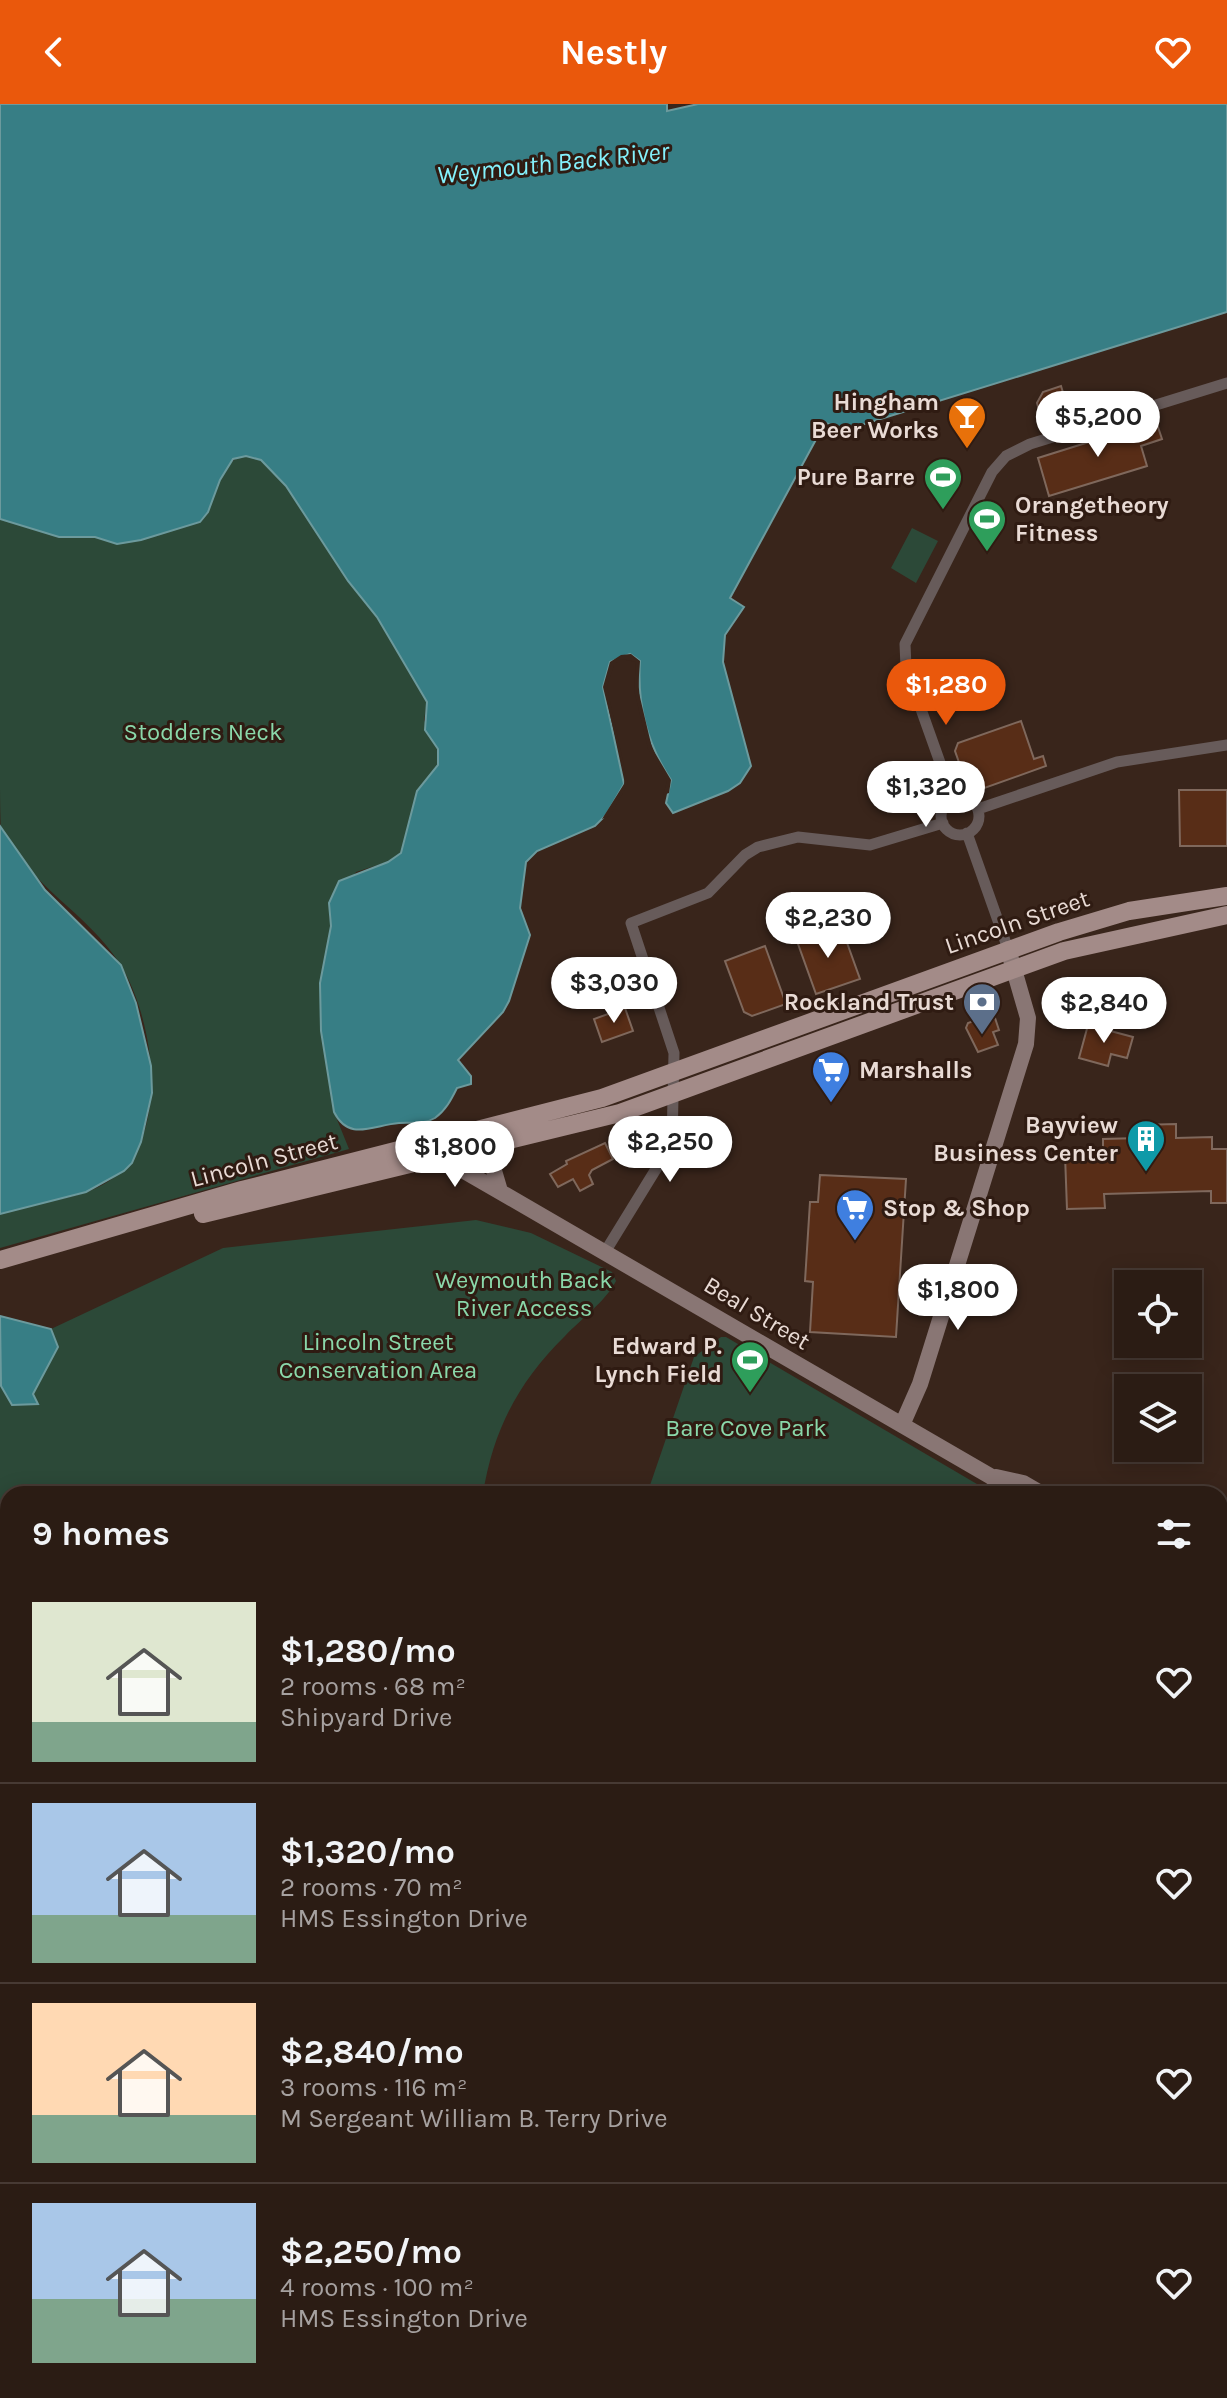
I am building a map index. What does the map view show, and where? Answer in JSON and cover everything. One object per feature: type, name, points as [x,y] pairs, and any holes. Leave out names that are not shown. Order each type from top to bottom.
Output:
[{"type":"main road","name":"Lincoln Street","points":[[0,1260],[242,1190],[589,1102],[673,1074],[1008,949],[1129,911],[1227,896]]},
{"type":"main road","name":"Lincoln Street","points":[[0,1272],[197,1215],[503,1142],[672,1097],[1015,968],[1141,932],[1227,915]]},
{"type":"street","points":[[953,799],[906,667],[905,644],[992,472],[1006,456],[1030,444],[1227,383]]},
{"type":"street","points":[[978,809],[1103,765],[1227,745]]},
{"type":"street","points":[[966,798],[978,809],[977,825],[967,833],[955,834],[943,823],[942,811],[953,799],[966,798]]},
{"type":"street","points":[[605,1252],[672,1143],[674,1053],[631,923],[708,893],[758,847],[798,837],[870,845],[943,823]]},
{"type":"street","points":[[902,1425],[920,1384],[1026,1044],[1028,1018],[1015,968],[967,833]]},
{"type":"street","points":[[500,1191],[492,1164],[493,1155],[503,1142]]},
{"type":"street","name":"Beal Street","points":[[419,1160],[448,1164],[500,1191],[1003,1486]]},
{"type":"street","name":"Beal Street","points":[[990,1476],[1028,1486]]},
{"type":"green space","name":"Stodders Neck","points":[[246,456],[261,460],[286,486],[348,581],[377,617],[427,702],[424,720],[438,749],[438,765],[417,791],[401,853],[393,860],[356,872],[329,915],[331,926],[320,983],[321,1031],[334,1112],[349,1149],[0,1248],[0,1214],[96,1188],[109,1181],[129,1162],[142,1138],[149,1109],[151,1078],[149,1046],[142,1016],[120,964],[92,929],[27,867],[1,828],[0,519],[59,537],[95,537],[117,544],[141,540],[208,512],[225,470],[237,458]]},
{"type":"green space","points":[[912,528],[938,541],[916,583],[891,568]]},
{"type":"green space","name":"Lincoln Street Conservation Area","points":[[476,1220],[531,1233],[612,1272],[616,1281],[599,1303],[549,1353],[521,1389],[501,1428],[485,1486],[0,1486],[0,1375],[12,1405],[37,1405],[33,1394],[58,1347],[51,1329],[223,1248]]},
{"type":"green space","name":"Bare Cove Park","points":[[721,1337],[726,1337],[980,1486],[650,1486],[694,1357]]},
{"type":"water","name":"Weymouth Back River","points":[[0,104],[667,104],[667,111],[698,104],[1227,104],[1227,312],[861,425],[844,428],[825,423],[730,598],[744,607],[725,635],[723,662],[751,766],[740,783],[673,813],[666,803],[671,780],[645,723],[640,693],[640,661],[630,654],[610,662],[603,687],[624,784],[606,815],[595,826],[537,851],[526,862],[520,908],[530,935],[503,1012],[458,1060],[471,1076],[471,1084],[457,1088],[445,1108],[431,1120],[354,1129],[347,1127],[334,1112],[321,1031],[320,983],[331,926],[329,903],[339,881],[388,862],[401,853],[417,791],[438,765],[438,749],[425,730],[427,702],[377,617],[348,581],[286,486],[261,460],[246,456],[233,459],[220,480],[208,512],[200,522],[141,540],[117,544],[95,537],[59,537],[0,519]]},
{"type":"water","points":[[0,826],[45,890],[121,965],[136,1003],[151,1066],[152,1093],[141,1142],[132,1163],[124,1171],[86,1192],[0,1214]]},
{"type":"water","points":[[0,1316],[51,1329],[58,1347],[33,1394],[38,1404],[12,1405],[1,1386]]},
{"type":"pier","points":[[631,654],[640,661],[638,689],[652,748],[671,780],[669,793],[663,795],[667,781],[648,749],[634,690],[636,662],[622,659],[614,665],[607,687],[628,784],[610,816],[602,819],[624,784],[625,776],[603,687],[610,662],[621,655]]},
{"type":"building","points":[[1061,386],[1070,415],[1052,421],[1040,414],[1037,403],[1043,392]]},
{"type":"building","points":[[1156,421],[1162,439],[1141,446],[1147,466],[1049,496],[1038,458]]},
{"type":"building","points":[[1021,721],[1034,759],[1043,756],[1046,766],[976,791],[968,788],[955,751],[958,743]]},
{"type":"building","points":[[1179,790],[1227,790],[1227,846],[1180,846]]},
{"type":"building","points":[[841,926],[860,979],[816,994],[797,941]]},
{"type":"building","points":[[765,946],[786,1004],[752,1016],[744,1012],[725,961]]},
{"type":"building","points":[[625,1008],[633,1031],[602,1042],[594,1019]]},
{"type":"building","name":"Rockland Trust","points":[[988,1016],[989,1020],[995,1018],[999,1030],[993,1032],[998,1045],[978,1052],[966,1028],[968,1023]]},
{"type":"building","points":[[1088,1025],[1133,1037],[1127,1058],[1111,1054],[1108,1066],[1079,1058]]},
{"type":"building","name":"Bayview Business Center","points":[[1176,1124],[1176,1138],[1212,1137],[1212,1149],[1227,1149],[1227,1203],[1211,1203],[1211,1191],[1104,1194],[1105,1208],[1067,1209],[1065,1155],[1103,1154],[1103,1139],[1139,1138],[1139,1125]]},
{"type":"building","points":[[605,1143],[613,1159],[592,1170],[589,1175],[593,1184],[580,1191],[573,1179],[558,1187],[550,1174],[567,1164],[566,1161]]},
{"type":"building","name":"Stop & Shop","points":[[820,1175],[906,1179],[896,1337],[810,1332],[813,1282],[805,1281],[810,1202],[818,1202]]},
{"type":"place","name":"Hingham Beer Works","points":[[967,450]]},
{"type":"place","name":"Pure Barre","points":[[943,511]]},
{"type":"place","name":"Orangetheory Fitness","points":[[987,553]]},
{"type":"place","name":"Rockland Trust","points":[[982,1036]]},
{"type":"place","name":"Marshalls","points":[[831,1104]]},
{"type":"place","name":"Bayview Business Center","points":[[1146,1173]]},
{"type":"place","name":"Stop & Shop","points":[[855,1242]]},
{"type":"place","name":"Edward P. Lynch Field","points":[[750,1394]]},
{"type":"park label","name":"Weymouth Back River Access","points":[[524,1294]]}]
